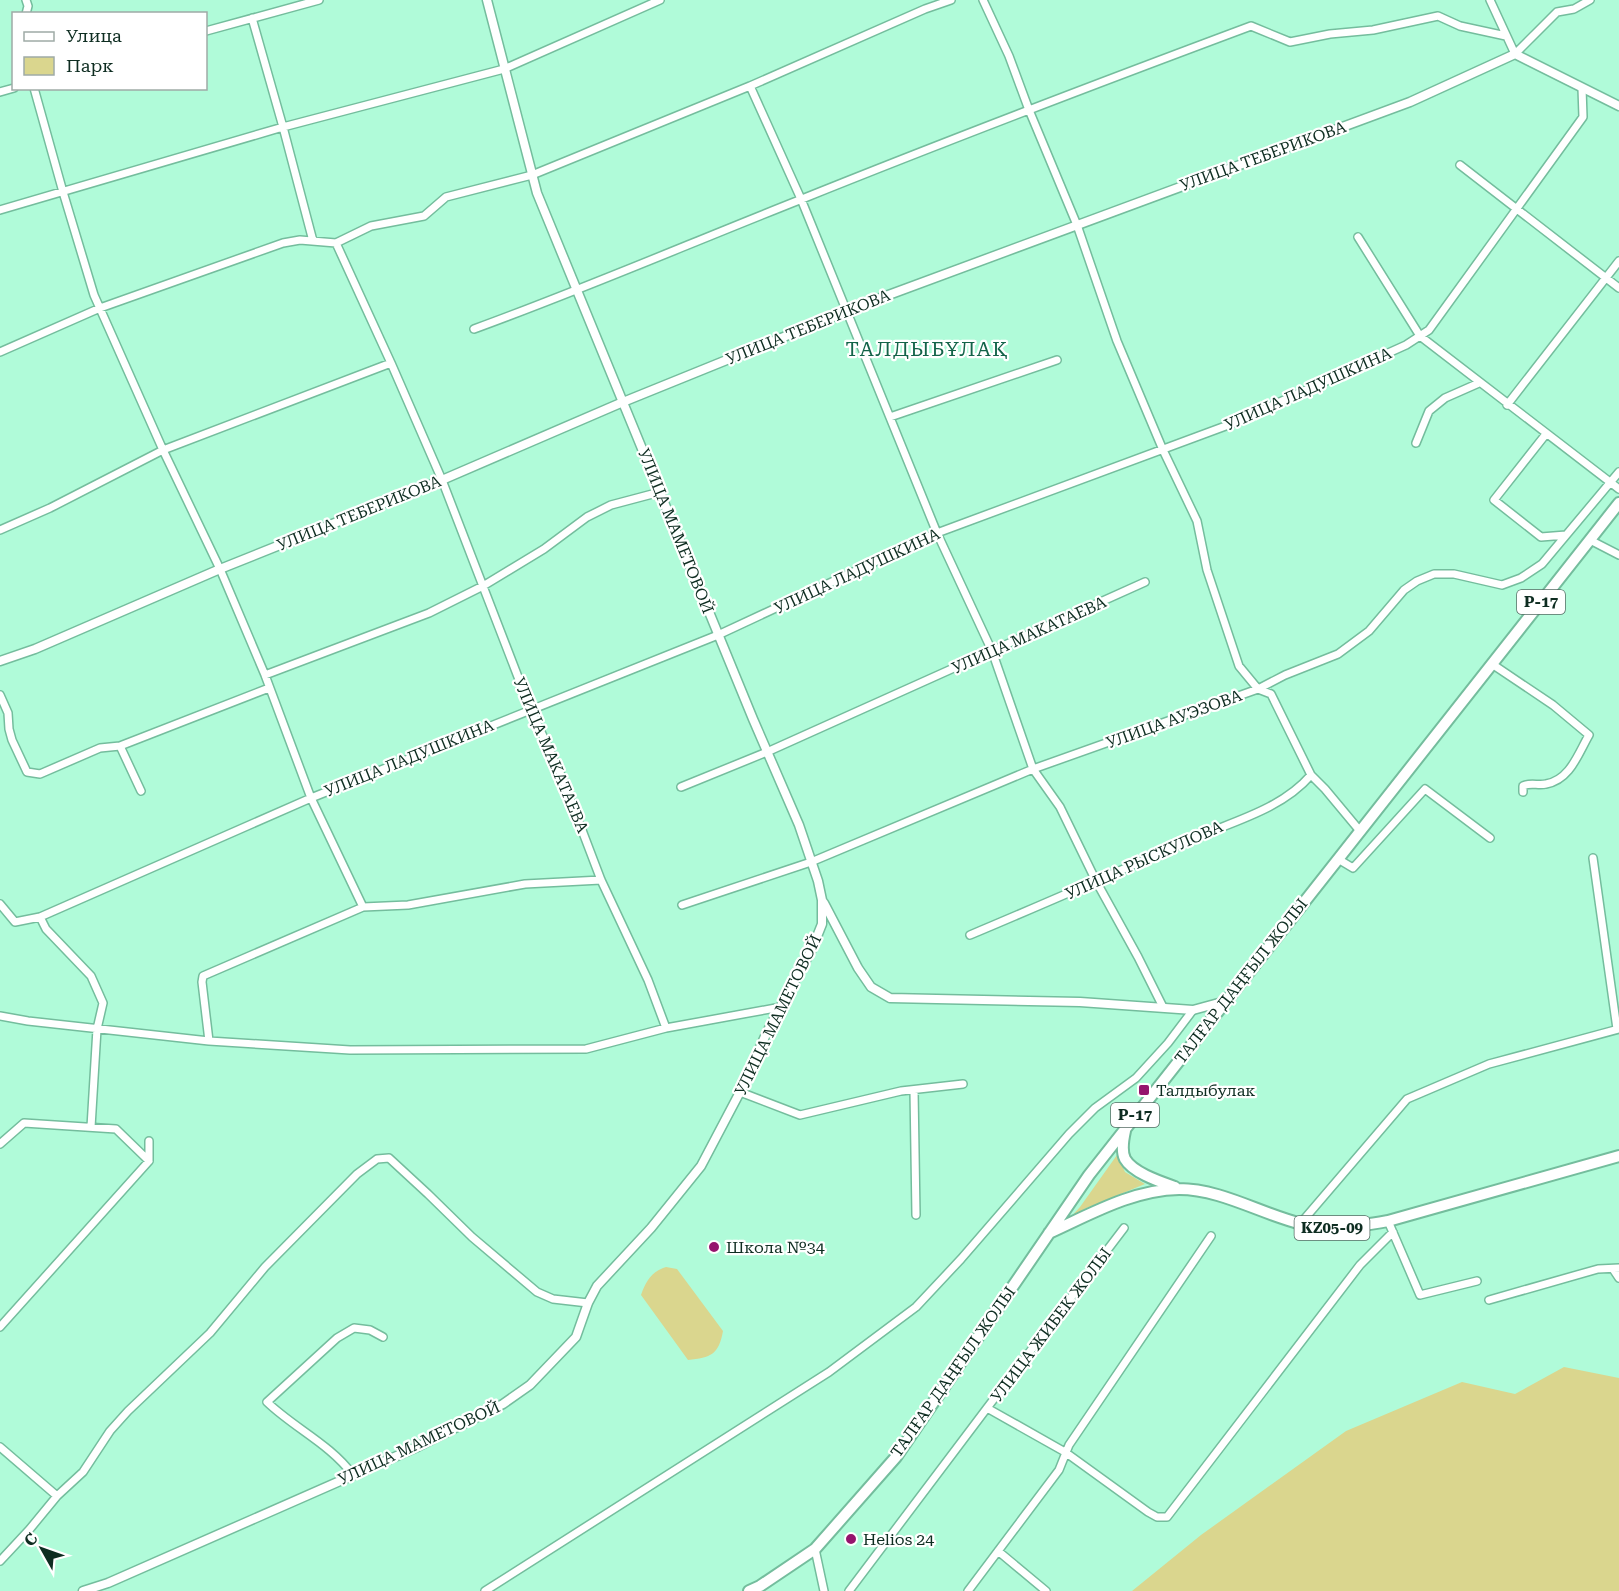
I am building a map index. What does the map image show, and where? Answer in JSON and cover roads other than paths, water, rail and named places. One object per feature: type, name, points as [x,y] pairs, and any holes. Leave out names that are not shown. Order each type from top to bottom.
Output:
[{"type":"main road","name":"ТАЛҒАР ДАҢҒЫЛ ЖОЛЫ","points":[[749,1591],[814,1549],[896,1457],[1089,1175],[1619,503]]},
{"type":"main road","points":[[1125,1128],[1122,1146],[1125,1160],[1140,1173],[1180,1189]]},
{"type":"main road","name":"KZ05-09","points":[[1049,1233],[1123,1199],[1151,1191],[1180,1189],[1245,1204],[1300,1224],[1342,1228],[1391,1226],[1619,1156]]},
{"type":"street","points":[[207,31],[319,0]]},
{"type":"street","name":"УЛИЦА МАМЕТОВОЙ","points":[[83,1591],[109,1587],[416,1448],[503,1404],[530,1385],[576,1337],[588,1302],[597,1286],[651,1228],[701,1166],[812,949],[822,924],[822,900],[799,825],[718,635],[537,193],[487,0]]},
{"type":"street","points":[[0,210],[283,127],[504,69],[660,0]]},
{"type":"street","points":[[921,0],[925,9]]},
{"type":"street","points":[[0,351],[100,308],[283,243],[300,240],[336,243],[371,226],[424,216],[446,197],[532,175],[750,86],[925,9],[951,0]]},
{"type":"street","points":[[983,0],[1009,56],[1077,225],[1117,341],[1163,450],[1197,521],[1207,570],[1239,666],[1258,689],[1271,694],[1311,775],[1360,831]]},
{"type":"street","points":[[1490,0],[1515,54],[1619,106]]},
{"type":"street","points":[[1515,54],[1557,12],[1574,9],[1590,0]]},
{"type":"street","points":[[474,329],[577,291],[801,199],[1029,110],[1251,26],[1290,42],[1330,34],[1373,30],[1438,16],[1460,26],[1506,36]]},
{"type":"street","points":[[252,18],[313,241]]},
{"type":"street","name":"УЛИЦА ТЕБЕРИКОВА","points":[[0,661],[35,649],[220,568],[442,480],[623,402],[847,311],[1410,102],[1515,54]]},
{"type":"street","points":[[750,86],[801,199],[937,533],[993,651],[1033,769],[1060,807],[1096,881],[1163,1007]]},
{"type":"street","name":"УЛИЦА ЛАДУШКИНА","points":[[0,904],[15,922],[40,917],[311,798],[530,708],[718,635],[937,533],[1231,424],[1406,345],[1430,330],[1582,117],[1582,88]]},
{"type":"street","points":[[35,90],[94,295],[163,450],[220,568],[265,675],[311,798],[363,907]]},
{"type":"street","points":[[1460,165],[1619,288]]},
{"type":"street","points":[[1358,237],[1420,336],[1619,489]]},
{"type":"street","name":"УЛИЦА МАКАТАЕВА","points":[[336,243],[442,480],[530,708],[561,775],[601,880],[648,980],[666,1028]]},
{"type":"street","points":[[1507,405],[1619,261]]},
{"type":"street","points":[[890,417],[1057,360]]},
{"type":"street","points":[[0,530],[50,508],[163,450],[391,363]]},
{"type":"street","points":[[1416,443],[1429,411],[1445,398],[1479,383]]},
{"type":"street","points":[[1546,434],[1494,500],[1541,537],[1566,535]]},
{"type":"street","name":"УЛИЦА АУЭЗОВА","points":[[682,905],[811,862],[1033,769],[1258,689],[1285,675],[1338,654],[1369,631],[1404,590],[1417,581],[1434,574],[1454,574],[1502,585],[1521,578],[1542,564],[1619,472]]},
{"type":"street","points":[[265,675],[429,613],[483,586],[544,549],[587,517],[611,505],[660,492]]},
{"type":"street","points":[[1590,540],[1619,555]]},
{"type":"street","name":"УЛИЦА МАКАТАЕВА","points":[[681,787],[767,752],[1145,582]]},
{"type":"street","points":[[1492,664],[1553,705],[1589,735],[1567,775],[1546,784],[1529,783],[1523,786],[1522,792]]},
{"type":"street","points":[[0,695],[8,713],[12,740],[27,772],[40,774],[100,748],[120,746],[269,688]]},
{"type":"street","points":[[120,746],[141,791]]},
{"type":"street","name":"УЛИЦА РЫСКУЛОВА","points":[[970,935],[1271,806],[1302,785],[1311,775]]},
{"type":"street","points":[[1338,859],[1353,868],[1425,789],[1490,838]]},
{"type":"street","points":[[1300,1224],[1407,1099],[1490,1064],[1618,1029],[1593,858]]},
{"type":"street","points":[[209,1041],[203,976],[363,907],[408,905],[525,884],[601,880]]},
{"type":"street","points":[[822,900],[858,968],[871,987],[891,998],[1080,1002],[1193,1010],[1226,1001]]},
{"type":"street","points":[[40,917],[46,929],[91,976],[103,1004],[97,1029],[91,1127]]},
{"type":"street","points":[[0,1016],[209,1041],[350,1050],[586,1049],[666,1028],[781,1007]]},
{"type":"street","points":[[485,1591],[829,1372],[916,1307],[961,1259],[1069,1134],[1095,1108],[1136,1078],[1168,1043],[1193,1010]]},
{"type":"street","points":[[740,1092],[800,1115],[914,1089],[963,1084]]},
{"type":"street","points":[[914,1089],[916,1215]]},
{"type":"street","points":[[0,1144],[24,1124],[116,1129],[149,1161]]},
{"type":"street","points":[[0,1327],[149,1161],[149,1141]]},
{"type":"street","points":[[0,1561],[57,1496],[83,1472],[110,1431],[128,1411],[210,1333],[265,1267],[306,1225],[357,1174],[377,1159],[389,1158],[429,1194],[471,1237],[537,1292],[553,1299],[588,1302]]},
{"type":"street","points":[[1391,1226],[1420,1294],[1477,1281]]},
{"type":"street","name":"УЛИЦА ЖИБЕК ЖОЛЫ","points":[[1124,1228],[987,1408],[1065,1452],[1148,1512],[1157,1517],[1167,1517],[1391,1226]]},
{"type":"street","points":[[968,1591],[1059,1470],[1065,1452],[1211,1236]]},
{"type":"street","points":[[1489,1300],[1598,1269],[1616,1269],[1619,1278]]},
{"type":"street","points":[[353,1475],[345,1464],[321,1443],[282,1416],[267,1402],[337,1338],[354,1328],[370,1330],[383,1337]]},
{"type":"street","points":[[849,1591],[987,1408]]},
{"type":"street","points":[[0,1446],[57,1496]]},
{"type":"street","points":[[814,1549],[824,1591]]},
{"type":"street","points":[[998,1551],[1046,1591]]},
{"type":"place","name":"Талдыбулак","points":[[1144,1090]]},
{"type":"place","name":"Школа №34","points":[[714,1247]]},
{"type":"place","name":"Helios 24","points":[[851,1539]]},
{"type":"district","name":"ТАЛДЫБҰЛАҚ","points":[[927,349]]}]
